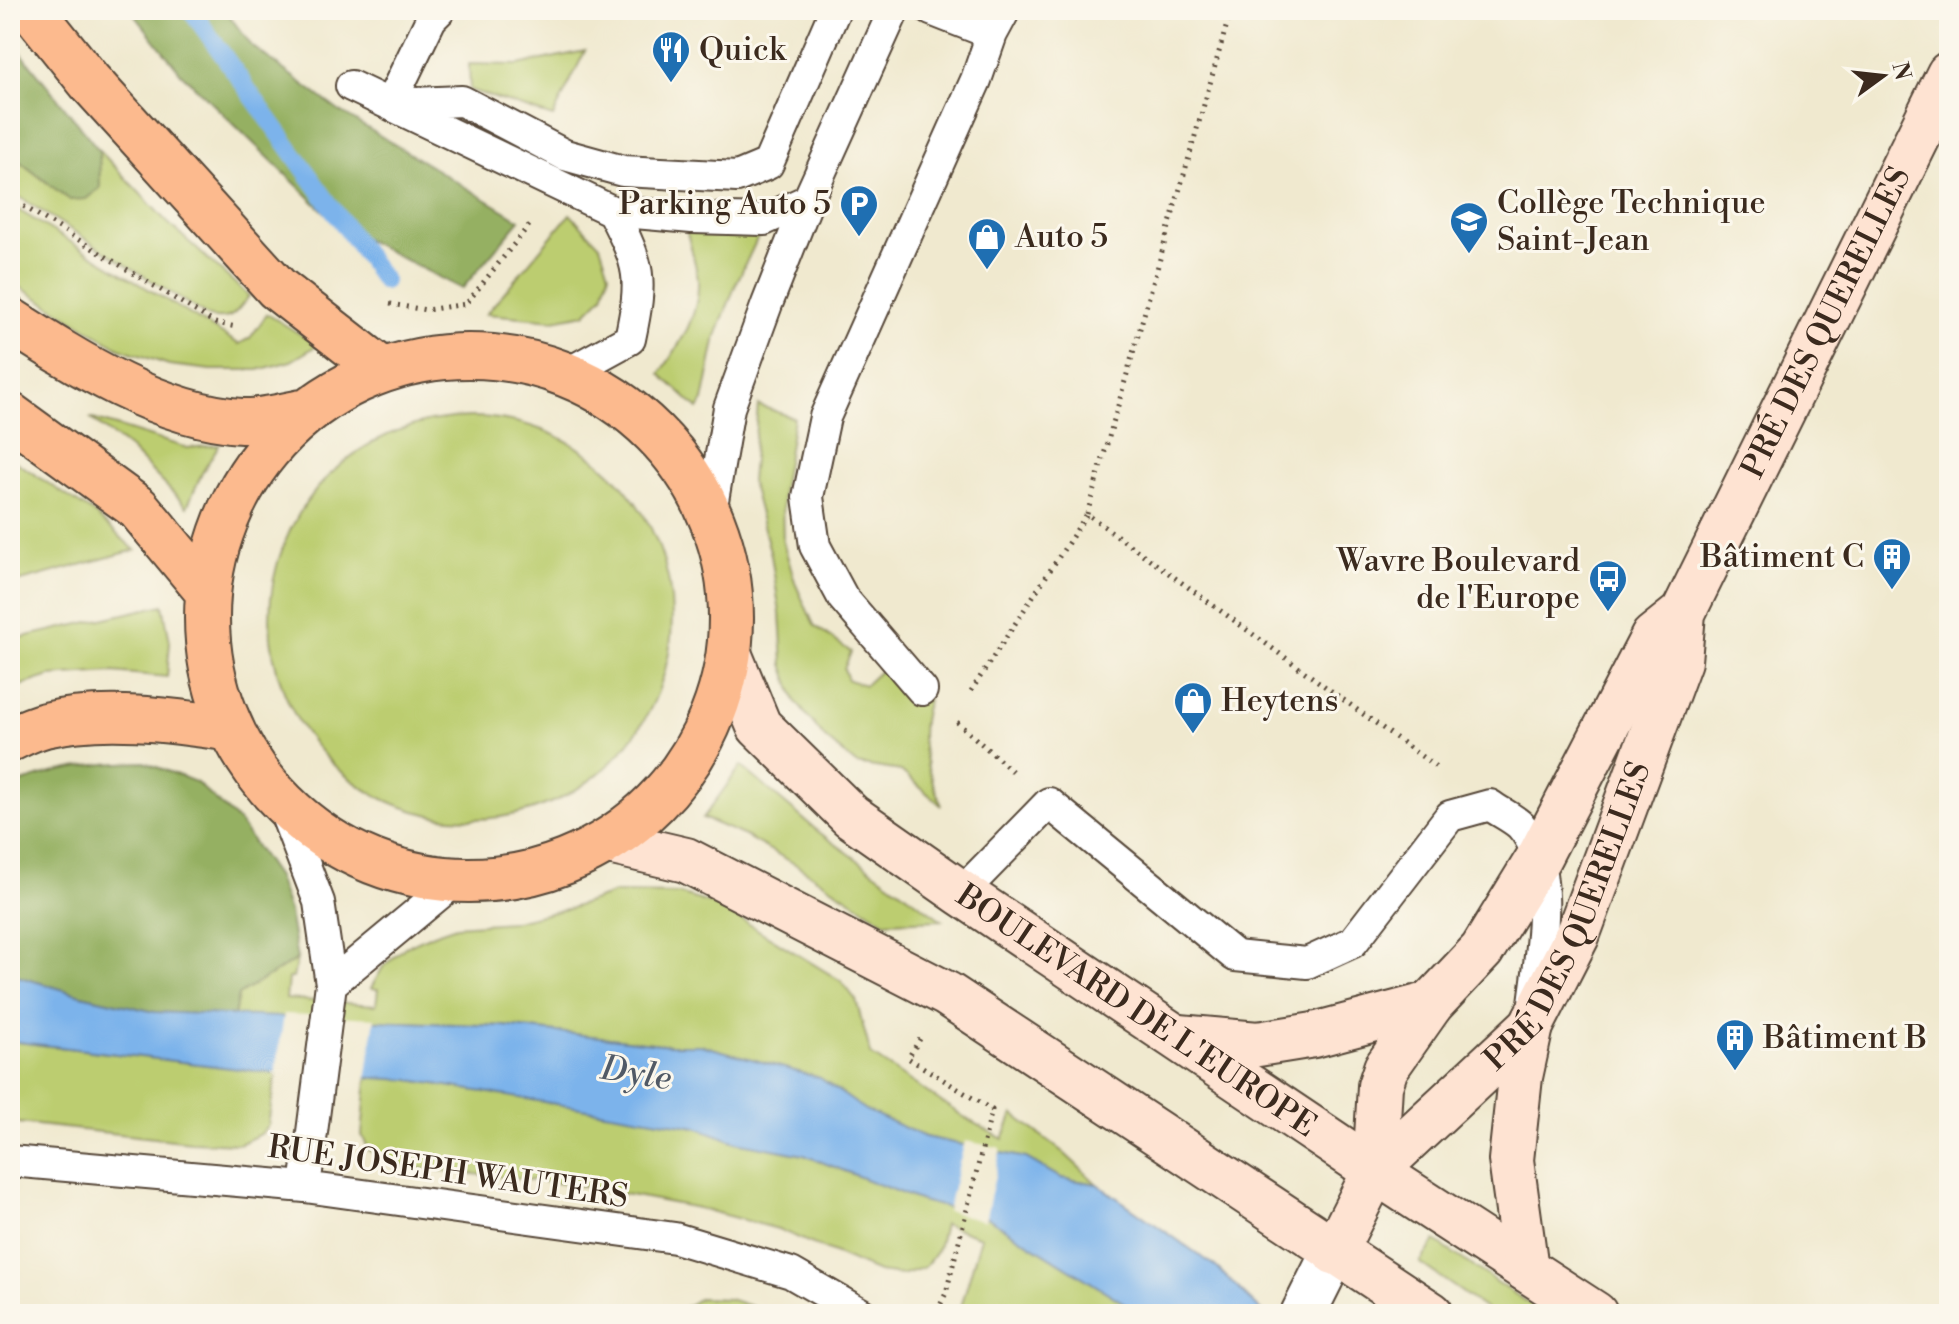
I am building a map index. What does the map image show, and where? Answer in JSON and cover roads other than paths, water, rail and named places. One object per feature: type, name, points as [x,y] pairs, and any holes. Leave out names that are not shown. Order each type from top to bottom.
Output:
[{"type":"highway","points":[[32,10],[89,81],[277,288],[381,369]]},
{"type":"highway","name":"BOULEVARD DE L'EUROPE","points":[[10,320],[85,368],[185,411],[244,421],[303,412]]},
{"type":"highway","name":"BOULEVARD DE L'EUROPE","points":[[443,355],[507,356],[568,373],[653,429],[711,512],[730,583],[730,656],[708,729],[667,793],[609,842],[560,866],[508,880],[454,882],[391,870],[333,844],[282,805],[230,729],[209,661],[207,591],[223,524],[256,462],[303,412],[381,369],[443,355]]},
{"type":"highway","points":[[10,415],[138,508],[207,591]]},
{"type":"highway","points":[[10,739],[45,725],[111,717],[179,721],[230,729]]},
{"type":"main road","name":"PRÉ DES QUERELLES","points":[[1334,1252],[1375,1171],[1531,1026],[1577,936],[1679,661],[1683,613],[1949,74]]},
{"type":"main road","name":"PRÉ DES QUERELLES","points":[[1375,1171],[1380,1086],[1386,1068],[1431,1004],[1482,950],[1539,857],[1653,637],[1683,613]]},
{"type":"main road","name":"BOULEVARD DE L'EUROPE","points":[[730,656],[759,726],[851,816],[1375,1171],[1595,1314]]},
{"type":"main road","points":[[609,842],[686,860],[947,994],[1431,1314]]},
{"type":"main road","points":[[1177,1037],[1258,1044],[1314,1035],[1431,1004]]},
{"type":"main road","points":[[1526,1269],[1511,1160],[1520,1077],[1531,1026]]},
{"type":"street","points":[[1303,1314],[1334,1252]]},
{"type":"lane","points":[[390,104],[431,19],[440,10]]},
{"type":"lane","points":[[390,104],[462,101],[565,155],[608,167],[623,171],[737,177],[768,164],[835,10]]},
{"type":"lane","points":[[711,512],[729,408],[808,200],[894,10]]},
{"type":"lane","points":[[922,690],[843,598],[815,546],[808,497],[825,417],[976,80],[998,22],[931,10]]},
{"type":"lane","points":[[351,86],[612,211],[764,220],[808,200]]},
{"type":"lane","points":[[568,373],[630,339],[640,291],[634,252],[612,211]]},
{"type":"lane","points":[[961,893],[1049,803],[1235,956],[1307,963],[1353,942],[1450,816],[1490,805],[1521,826],[1539,857],[1544,923],[1531,1026]]},
{"type":"lane","points":[[282,805],[319,902],[331,984],[305,1187]]},
{"type":"lane","points":[[331,984],[454,882]]},
{"type":"lane","name":"RUE JOSEPH WAUTERS","points":[[10,1161],[305,1187],[675,1238],[791,1273],[862,1314]]},
{"type":"water","name":"Dyle","points":[[10,974],[155,1012],[504,1026],[670,1045],[701,1045],[820,1078],[865,1110],[925,1137],[1026,1158],[1061,1178],[1097,1184],[1215,1266],[1265,1314],[1137,1314],[988,1218],[921,1201],[804,1155],[736,1142],[696,1127],[410,1080],[263,1072],[10,1041]]},
{"type":"waterway","points":[[191,10],[384,281]]},
{"type":"place","name":"Quick","points":[[671,84]]},
{"type":"place","name":"Parking Auto 5","points":[[859,238]]},
{"type":"place","name":"Collège Technique Saint-Jean","points":[[1469,255]]},
{"type":"place","name":"Auto 5","points":[[987,271]]},
{"type":"place","name":"Bâtiment C","points":[[1892,591]]},
{"type":"place","name":"Wavre Boulevard de l'Europe","points":[[1608,613]]},
{"type":"place","name":"Heytens","points":[[1193,735]]},
{"type":"place","name":"Bâtiment B","points":[[1735,1072]]}]
